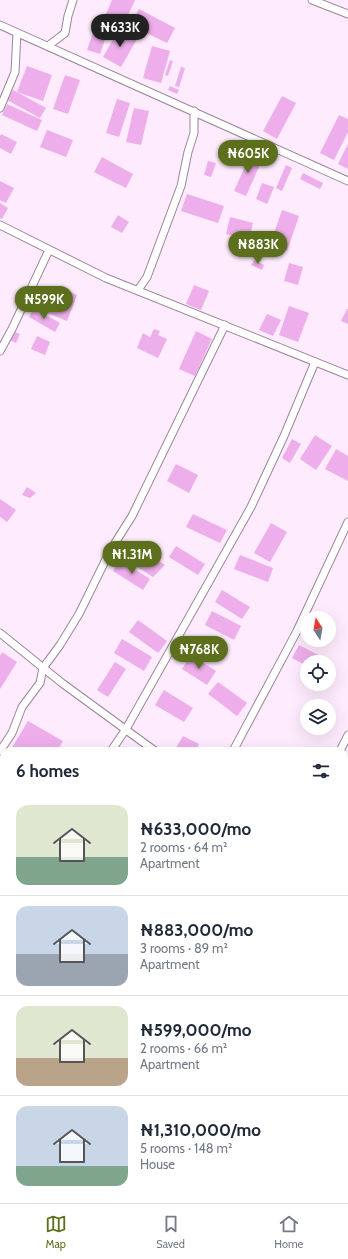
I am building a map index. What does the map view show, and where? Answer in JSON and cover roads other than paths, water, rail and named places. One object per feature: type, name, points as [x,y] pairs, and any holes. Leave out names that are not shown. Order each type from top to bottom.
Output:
[{"type":"street","points":[[48,46],[65,33],[73,0]]},
{"type":"street","points":[[312,0],[348,14]]},
{"type":"street","points":[[0,25],[348,181]]},
{"type":"street","points":[[0,108],[15,72],[17,33]]},
{"type":"street","points":[[138,290],[147,276],[181,186],[188,152],[194,133],[194,112]]},
{"type":"street","points":[[0,225],[106,278],[348,375]]},
{"type":"street","points":[[0,351],[49,250]]},
{"type":"street","points":[[3,747],[12,733],[22,707],[40,683],[43,668],[60,645],[79,614],[110,551],[132,516],[225,325]]},
{"type":"street","points":[[114,747],[126,729],[251,507],[284,436],[315,362]]},
{"type":"street","points":[[235,747],[296,631],[348,522]]},
{"type":"street","points":[[0,633],[62,683],[150,747]]},
{"type":"street","points":[[342,747],[348,735]]}]
